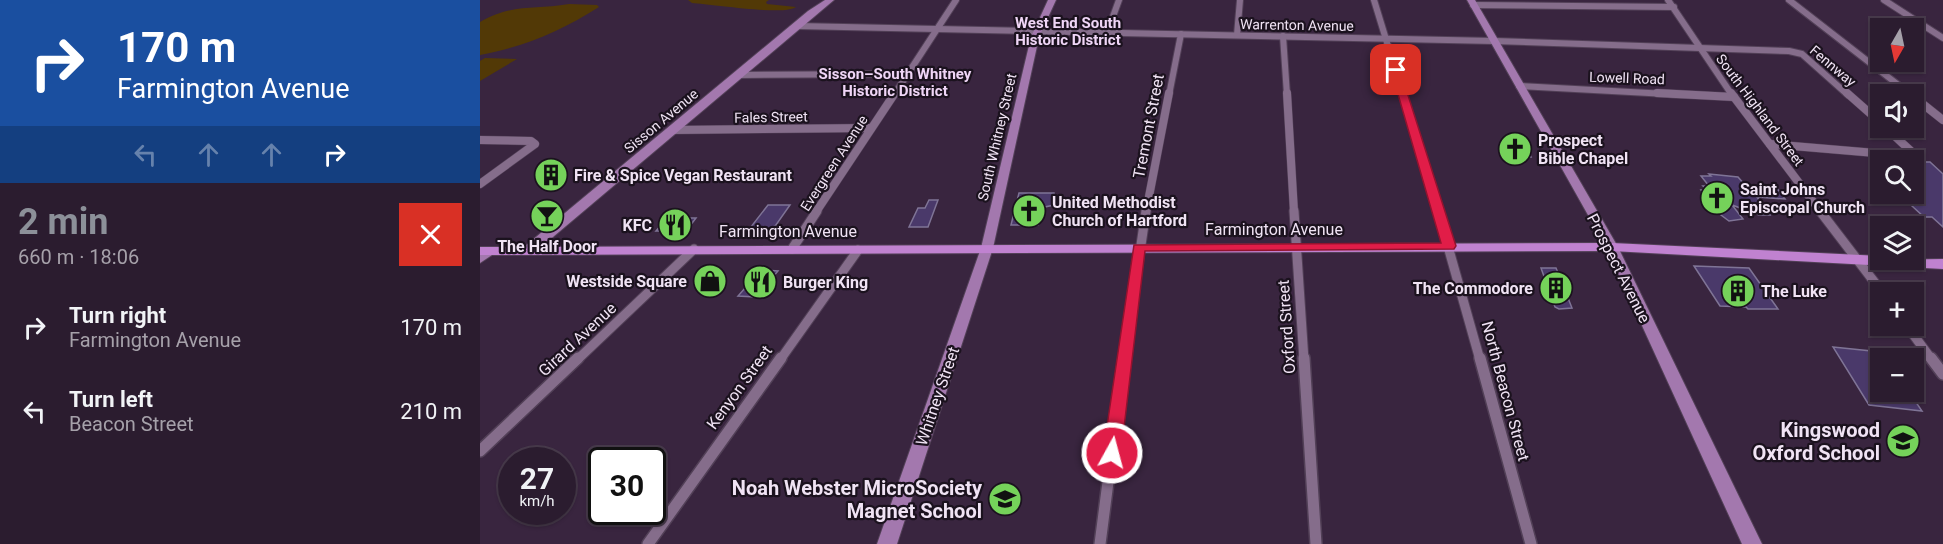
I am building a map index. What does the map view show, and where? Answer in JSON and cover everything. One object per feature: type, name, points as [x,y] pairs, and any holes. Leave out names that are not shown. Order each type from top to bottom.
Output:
[{"type":"main road","name":"South Whitney Street","points":[[987,248],[1037,31],[1052,0]]},
{"type":"main road","name":"Sisson Avenue","points":[[529,250],[825,1]]},
{"type":"main road","name":"Prospect Avenue","points":[[1472,2],[1612,247],[1752,544]]},
{"type":"main road","name":"Farmington Avenue","points":[[484,253],[529,250],[694,249],[1612,247],[1943,264]]},
{"type":"main road","name":"Whitney Street","points":[[887,544],[987,248]]},
{"type":"main road","name":"Farmington Avenue","points":[[1856,258],[1870,257]]},
{"type":"main road","points":[[1924,258],[1943,259]]},
{"type":"street","name":"Evergreen Avenue","points":[[792,249],[956,0]]},
{"type":"street","points":[[1107,33],[1119,0]]},
{"type":"street","points":[[1237,35],[1240,0]]},
{"type":"street","name":"North Beacon Street","points":[[1374,0],[1449,246],[1531,544]]},
{"type":"street","name":"South Highland Street","points":[[1668,0],[1734,97],[1874,282]]},
{"type":"street","points":[[1789,0],[1897,84]]},
{"type":"street","points":[[1884,0],[1943,38]]},
{"type":"street","points":[[1472,2],[1674,7]]},
{"type":"street","name":"Warrenton Avenue","points":[[797,26],[1494,41],[1797,52]]},
{"type":"street","name":"Tremont Street","points":[[1100,544],[1139,247],[1181,34]]},
{"type":"street","name":"Oxford Street","points":[[1283,36],[1316,544]]},
{"type":"street","name":"Fennway","points":[[1797,52],[1870,114]]},
{"type":"street","points":[[739,75],[908,74]]},
{"type":"street","name":"Lowell Road","points":[[1519,86],[1734,97]]},
{"type":"street","points":[[1924,106],[1943,120]]},
{"type":"street","name":"Fales Street","points":[[672,130],[871,128]]},
{"type":"street","points":[[1770,144],[1899,155],[1913,153],[1897,138]]},
{"type":"street","points":[[480,140],[531,141],[535,144],[480,184]]},
{"type":"street","name":"Girard Avenue","points":[[480,451],[694,249]]},
{"type":"street","name":"Kenyon Street","points":[[648,544],[858,250]]},
{"type":"street","points":[[1914,336],[1943,374]]},
{"type":"shaded area","points":[[688,0],[769,0],[767,4],[796,7],[763,10],[692,3]]},
{"type":"shaded area","points":[[569,4],[599,7],[571,24],[542,37],[512,48],[480,55],[480,22],[503,12]]},
{"type":"shaded area","points":[[485,58],[517,59],[480,81],[480,61]]},
{"type":"building","name":"Prospect Bible Chapel","points":[[1500,146],[1526,147],[1531,157],[1504,155]]},
{"type":"building","points":[[1924,162],[1930,162],[1943,174],[1943,227],[1932,217],[1923,216],[1910,204],[1924,204]]},
{"type":"building","name":"Saint Johns Episcopal Church","points":[[1709,174],[1738,177],[1745,185],[1777,188],[1785,199],[1757,197],[1770,215],[1759,215],[1732,205],[1743,219],[1729,221],[1717,212],[1701,190],[1707,190],[1703,186],[1709,186],[1701,176],[1711,176]]},
{"type":"building","name":"United Methodist Church of Hartford","points":[[1019,193],[1054,193],[1056,196],[1054,205],[1045,207],[1038,225],[1011,225]]},
{"type":"building","points":[[929,200],[938,200],[928,227],[909,227],[918,208],[925,208]]},
{"type":"building","points":[[768,205],[790,205],[771,232],[747,232]]},
{"type":"building","name":"KFC","points":[[683,218],[696,218],[686,231],[656,231],[663,223],[680,222]]},
{"type":"building","name":"The Luke","points":[[1694,266],[1749,268],[1778,309],[1720,306]]},
{"type":"building","name":"The Commodore","points":[[1541,268],[1556,268],[1572,308],[1555,307]]},
{"type":"building","name":"Burger King","points":[[761,270],[778,271],[756,297],[738,296]]},
{"type":"building","points":[[1833,347],[1870,351],[1870,402],[1916,402],[1922,411],[1869,405]]},
{"type":"place","name":"Prospect Bible Chapel","points":[[1515,149]]},
{"type":"place","name":"Fire & Spice Vegan Restaurant","points":[[551,175]]},
{"type":"place","name":"Saint Johns Episcopal Church","points":[[1717,198]]},
{"type":"place","name":"United Methodist Church of Hartford","points":[[1029,211]]},
{"type":"place","name":"The Half Door","points":[[547,216]]},
{"type":"place","name":"KFC","points":[[675,225]]},
{"type":"place","name":"Westside Square","points":[[710,281]]},
{"type":"place","name":"Burger King","points":[[760,282]]},
{"type":"place","name":"The Commodore","points":[[1556,288]]},
{"type":"place","name":"The Luke","points":[[1738,291]]},
{"type":"place","name":"Kingswood Oxford School","points":[[1903,441]]},
{"type":"place","name":"Noah Webster MicroSociety Magnet School","points":[[1005,499]]},
{"type":"district","name":"West End South Historic District","points":[[1068,32]]},
{"type":"district","name":"Sisson–South Whitney Historic District","points":[[895,82]]},
{"type":"route","points":[[1112,453],[1139,247],[1449,246],[1396,70]]}]
